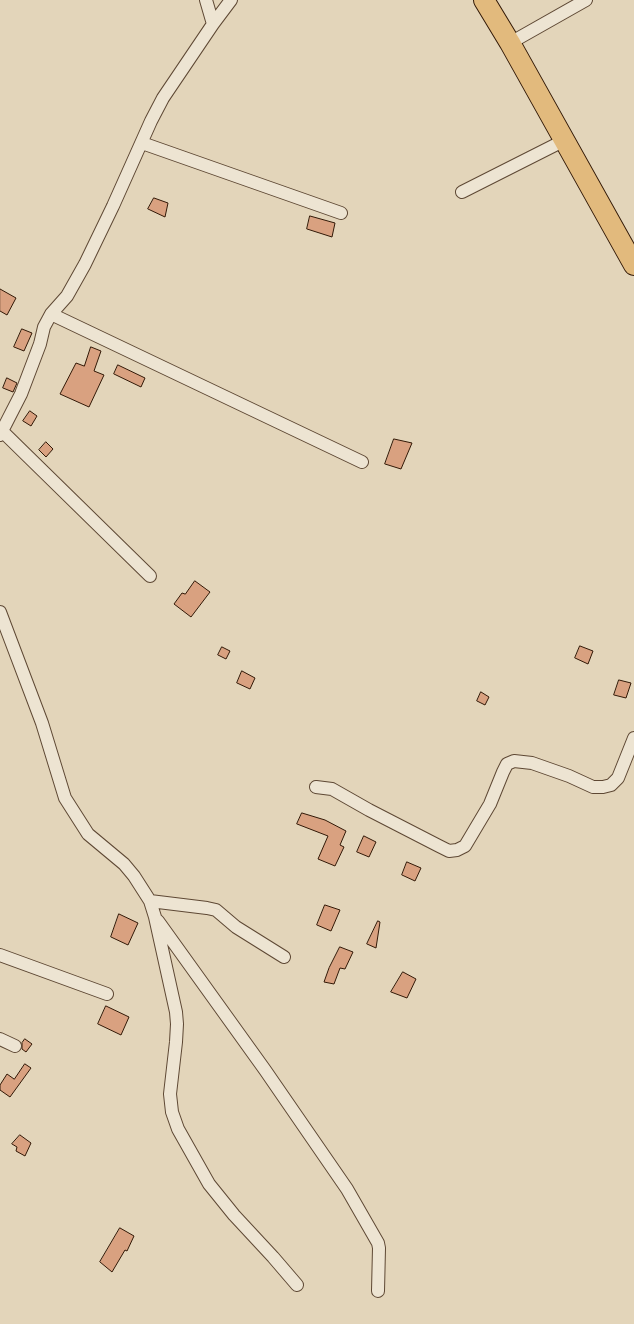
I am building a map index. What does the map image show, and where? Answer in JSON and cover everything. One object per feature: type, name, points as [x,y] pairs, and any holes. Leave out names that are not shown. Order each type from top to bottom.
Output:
[{"type":"main road","points":[[484,0],[565,140],[634,265]]},
{"type":"street","points":[[510,43],[586,0]]},
{"type":"street","points":[[212,24],[207,1],[231,1]]},
{"type":"street","points":[[150,576],[1,433],[21,394],[40,344],[44,327],[51,314],[67,296],[84,264],[151,121],[164,98],[212,24],[231,1]]},
{"type":"street","points":[[462,192],[565,140]]},
{"type":"street","points":[[142,143],[341,213]]},
{"type":"street","points":[[51,314],[362,462]]},
{"type":"street","points":[[0,612],[42,723],[65,798],[88,834],[124,864],[134,876],[150,901],[155,917],[176,1012],[176,1042],[170,1094],[172,1112],[178,1129],[209,1184],[234,1215],[297,1285]]},
{"type":"street","points":[[316,787],[332,789],[368,810],[438,846],[449,851],[457,850],[466,846],[490,804],[507,764],[514,761],[532,763],[564,774],[593,787],[603,787],[611,785],[618,778],[634,738]]},
{"type":"street","points":[[150,901],[216,910],[236,928],[284,957]]},
{"type":"street","points":[[155,917],[265,1070],[347,1189],[378,1243],[378,1292]]},
{"type":"street","points":[[0,955],[107,994]]},
{"type":"street","points":[[0,1039],[15,1046]]},
{"type":"building","points":[[154,198],[168,203],[165,217],[148,209]]},
{"type":"building","points":[[310,216],[335,223],[332,237],[307,229]]},
{"type":"building","points":[[0,289],[16,298],[7,315],[0,311]]},
{"type":"building","points":[[22,329],[32,333],[24,351],[14,347]]},
{"type":"building","points":[[91,347],[101,351],[94,371],[104,375],[89,407],[60,394],[76,363],[84,366]]},
{"type":"building","points":[[118,365],[145,378],[141,387],[114,374]]},
{"type":"building","points":[[7,378],[17,383],[13,392],[3,388]]},
{"type":"building","points":[[30,411],[37,416],[31,426],[23,421]]},
{"type":"building","points":[[394,439],[412,443],[401,469],[385,464]]},
{"type":"building","points":[[46,442],[53,449],[46,457],[39,450]]},
{"type":"building","points":[[195,581],[210,592],[191,617],[174,604],[182,593],[185,594]]},
{"type":"building","points":[[580,646],[593,651],[588,664],[575,658]]},
{"type":"building","points":[[222,647],[230,651],[226,659],[218,655]]},
{"type":"building","points":[[242,671],[255,678],[250,689],[237,683]]},
{"type":"building","points":[[619,680],[631,683],[626,698],[614,695]]},
{"type":"building","points":[[481,692],[489,697],[485,705],[477,701]]},
{"type":"building","points":[[302,813],[325,820],[346,831],[340,845],[344,847],[335,866],[318,859],[328,836],[297,824]]},
{"type":"building","points":[[364,836],[376,842],[369,857],[357,852]]},
{"type":"building","points":[[407,862],[421,868],[415,881],[402,875]]},
{"type":"building","points":[[325,905],[340,910],[331,931],[317,925]]},
{"type":"building","points":[[119,914],[138,923],[128,945],[111,937]]},
{"type":"building","points":[[378,921],[380,922],[376,948],[367,944]]},
{"type":"building","points":[[340,947],[353,952],[345,969],[340,968],[334,984],[324,982],[329,968]]},
{"type":"building","points":[[403,972],[416,979],[407,998],[391,992]]},
{"type":"building","points":[[106,1006],[129,1017],[121,1035],[98,1024]]},
{"type":"building","points":[[25,1039],[32,1044],[26,1052],[22,1049],[22,1043]]},
{"type":"building","points":[[25,1064],[31,1068],[10,1097],[0,1090],[0,1085],[7,1074],[14,1079]]},
{"type":"building","points":[[20,1135],[31,1143],[25,1156],[16,1151],[17,1147],[12,1144]]},
{"type":"building","points":[[120,1228],[134,1236],[127,1251],[125,1250],[112,1272],[100,1262]]}]
